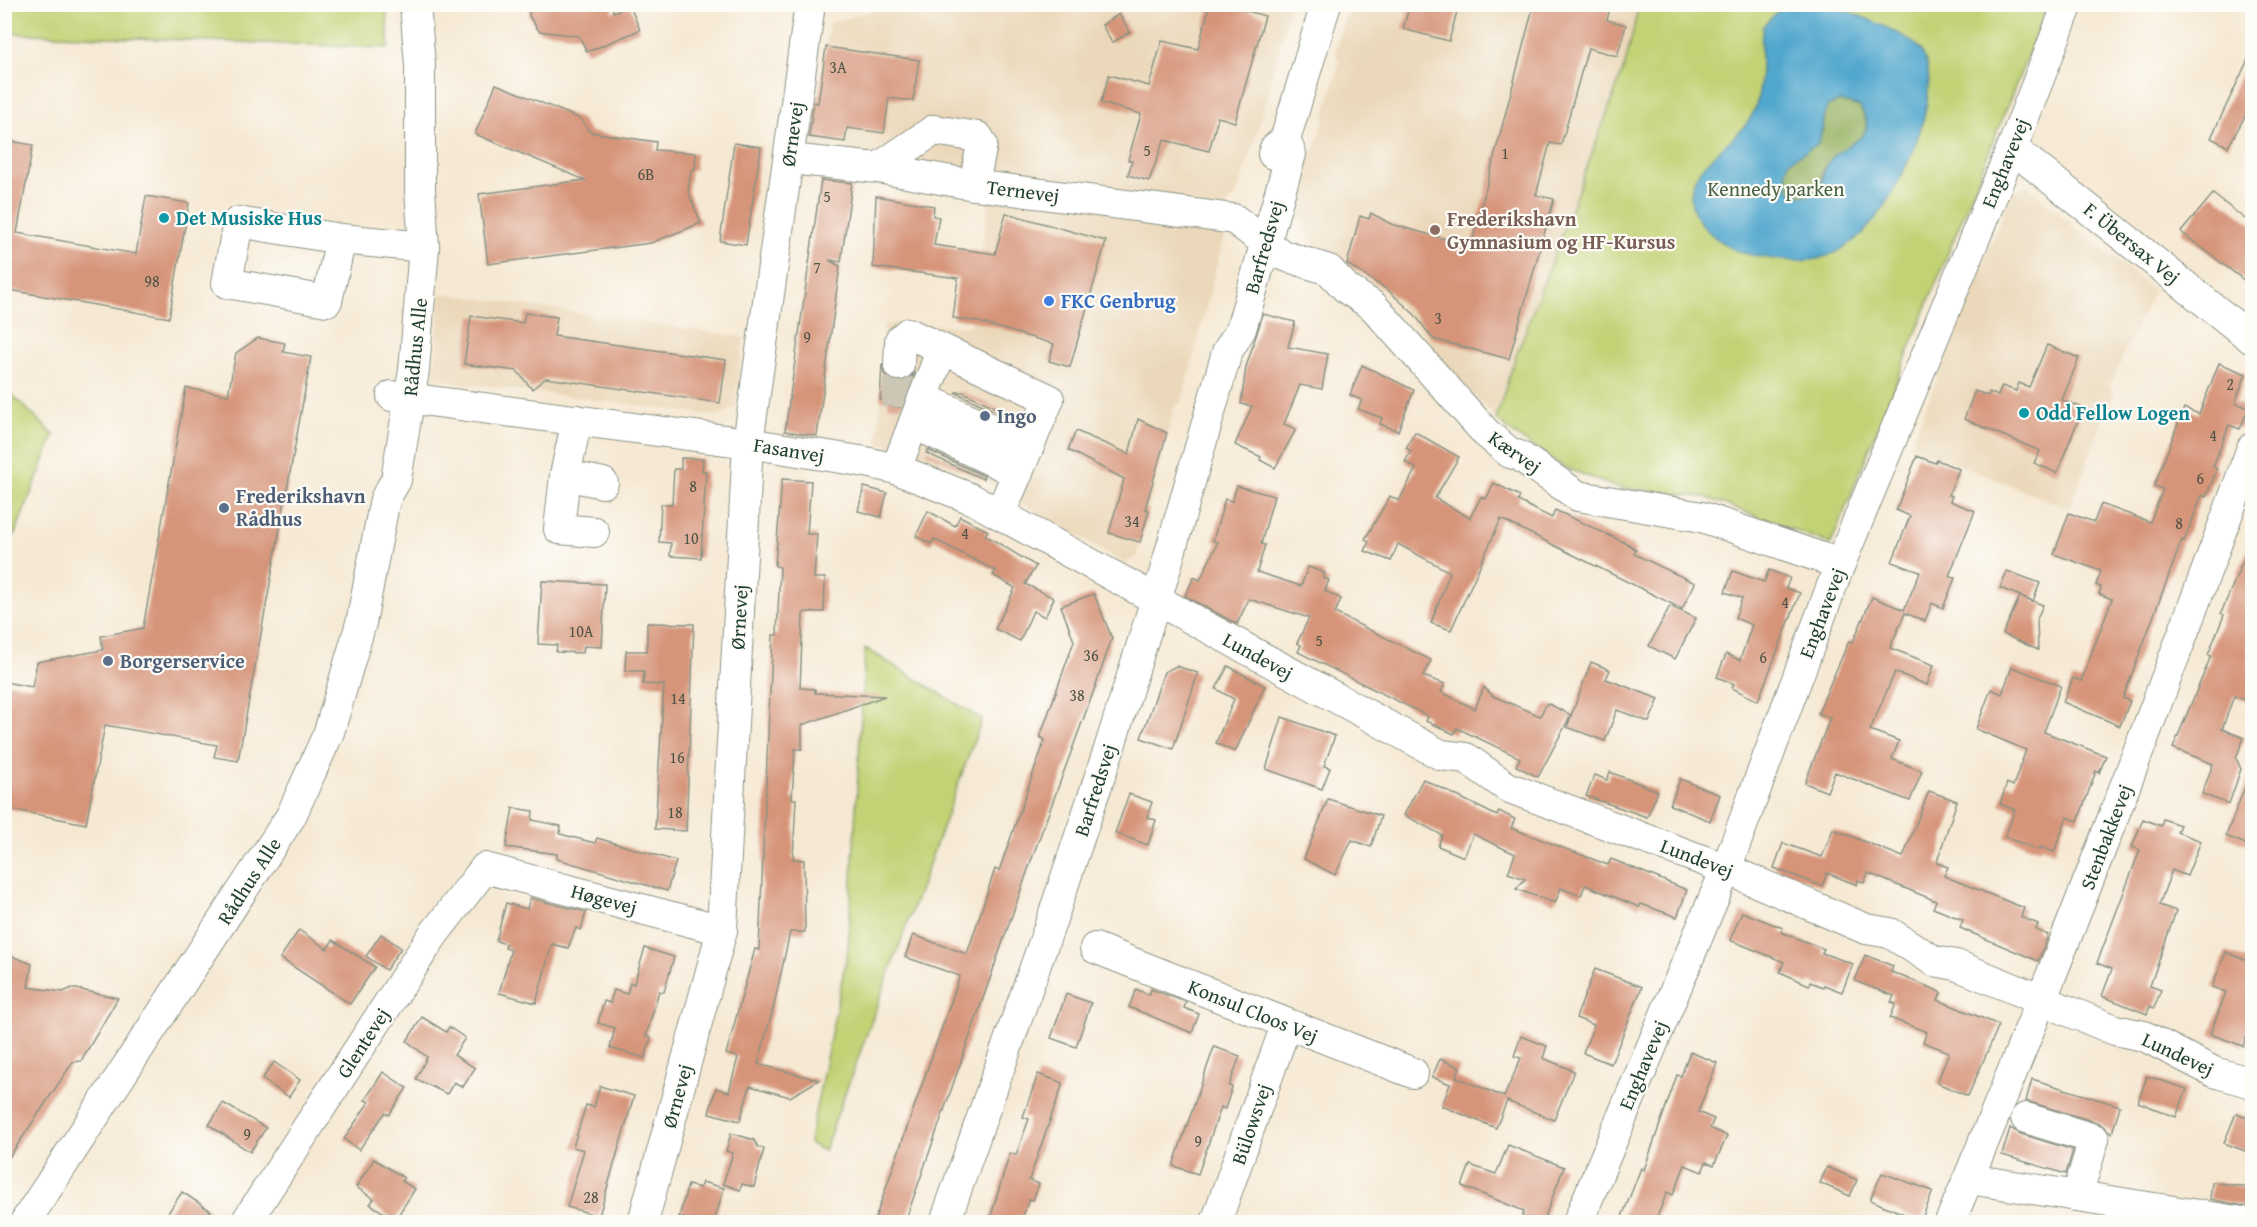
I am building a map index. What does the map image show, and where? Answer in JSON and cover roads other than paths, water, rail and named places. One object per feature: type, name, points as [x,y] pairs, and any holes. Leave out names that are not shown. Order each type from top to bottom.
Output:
[{"type":"street","name":"Rådhus Alle","points":[[25,1222],[247,884],[298,800],[329,732],[350,664],[385,499],[396,480],[401,397],[416,247],[423,130],[415,4]]},
{"type":"street","name":"Ørnevej","points":[[643,1222],[722,930],[748,443],[810,4]]},
{"type":"street","name":"Barfredsvej","points":[[945,1222],[1058,902],[1156,601],[1227,352],[1226,325],[1259,237],[1275,148],[1285,140],[1326,4]]},
{"type":"street","name":"Enghavevej","points":[[1578,1222],[1726,869],[1840,564],[2012,148],[2068,4]]},
{"type":"street","points":[[878,168],[934,130],[978,137],[982,144],[974,185]]},
{"type":"street","name":"F. Übersax Vej","points":[[2012,148],[2253,339]]},
{"type":"street","name":"Ternevej","points":[[789,159],[878,168],[974,185],[1234,219],[1259,237]]},
{"type":"street","name":"Kærvej","points":[[1259,237],[1282,255],[1329,270],[1347,289],[1373,306],[1486,433],[1510,453],[1520,456],[1578,496],[1702,517],[1840,564]]},
{"type":"street","points":[[341,238],[416,247]]},
{"type":"street","points":[[899,365],[900,340],[908,333],[1049,399],[1000,514]]},
{"type":"street","points":[[896,469],[911,416],[942,349]]},
{"type":"street","name":"Fasanvej","points":[[401,397],[748,443],[896,469],[972,499],[1156,601]]},
{"type":"street","points":[[911,416],[1029,446]]},
{"type":"street","points":[[911,416],[1018,473]]},
{"type":"street","points":[[577,420],[565,475],[559,529],[594,532]]},
{"type":"street","name":"Stenbakkevej","points":[[1950,1222],[2043,1000],[2142,746],[2253,448]]},
{"type":"street","points":[[565,475],[603,483]]},
{"type":"street","name":"Lundevej","points":[[1156,601],[1441,755],[1466,758],[1507,787],[1726,869],[1866,929],[1890,933],[1934,961],[1956,965],[2115,1030],[2144,1036],[2214,1072],[2253,1083]]},
{"type":"street","name":"Høgevej","points":[[485,868],[722,930]]},
{"type":"street","name":"Glentevej","points":[[246,1222],[433,935],[485,868]]},
{"type":"street","name":"Konsul Cloos Vej","points":[[1095,948],[1413,1073]]},
{"type":"street","name":"Bülowsvej","points":[[1216,1222],[1286,1025]]},
{"type":"street","points":[[2026,1118],[2094,1139],[2077,1196]]},
{"type":"street","points":[[1969,1179],[2243,1222]]},
{"type":"water","points":[[1785,4],[1816,4],[1835,7],[1863,17],[1906,38],[1922,52],[1928,72],[1928,95],[1923,121],[1903,174],[1889,198],[1862,234],[1844,247],[1824,257],[1805,261],[1786,260],[1739,251],[1722,242],[1706,229],[1695,214],[1692,205],[1692,190],[1696,177],[1704,165],[1747,123],[1754,111],[1759,90],[1763,26]],"holes":[[[1840,101],[1860,107],[1867,126],[1865,133],[1828,162],[1820,190],[1804,196],[1789,190],[1786,171],[1789,161],[1819,143],[1827,106]]]},
{"type":"tunnel","points":[[897,407],[899,365]]},
{"type":"place","name":"Det Musiske Hus","points":[[164,218]]},
{"type":"place","name":"Frederikshavn Gymnasium og HF-Kursus","points":[[1435,230]]},
{"type":"place","name":"FKC Genbrug","points":[[1049,301]]},
{"type":"place","name":"Odd Fellow Logen","points":[[2024,413]]},
{"type":"place","name":"Ingo","points":[[985,416]]},
{"type":"place","name":"Frederikshavn Rådhus","points":[[224,508]]},
{"type":"place","name":"Borgerservice","points":[[108,661]]},
{"type":"park label","name":"Kennedy parken","points":[[1776,189]]}]
